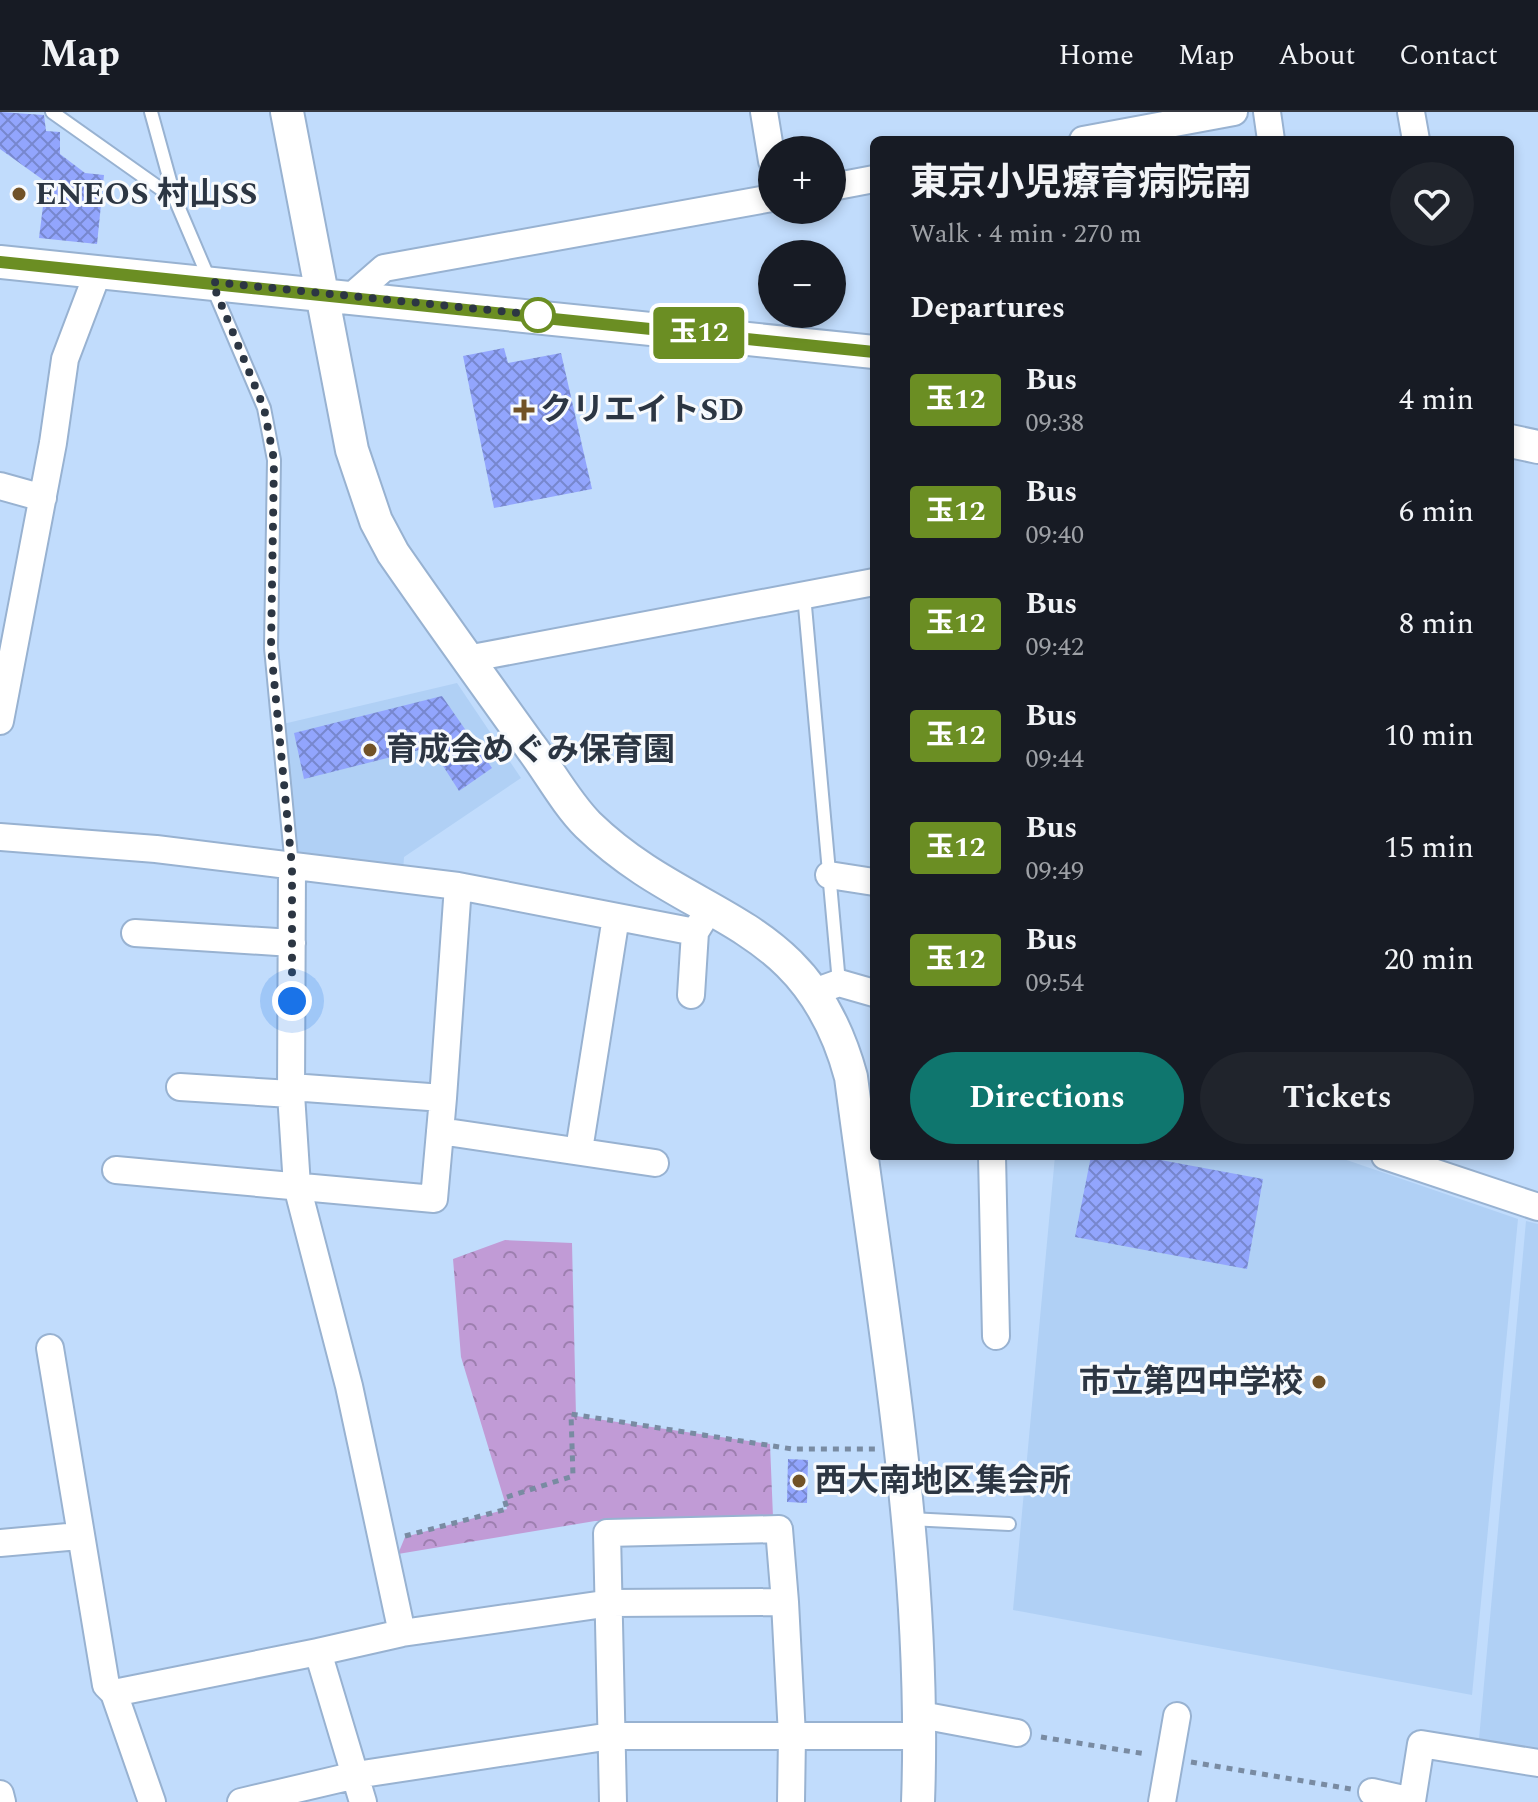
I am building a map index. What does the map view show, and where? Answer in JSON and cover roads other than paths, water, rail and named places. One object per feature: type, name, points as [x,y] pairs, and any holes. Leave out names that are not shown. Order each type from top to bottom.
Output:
[{"type":"street","points":[[287,112],[338,294],[352,450],[372,510],[393,553],[587,824],[703,920]]},
{"type":"street","points":[[764,112],[768,136]]},
{"type":"street","points":[[1105,136],[1234,112]]},
{"type":"street","points":[[1267,112],[1270,136]]},
{"type":"street","points":[[1411,112],[1415,136]]},
{"type":"street","points":[[846,184],[870,180]]},
{"type":"street","points":[[338,294],[384,268],[758,201]]},
{"type":"street","points":[[0,262],[338,294],[870,352]]},
{"type":"street","points":[[0,721],[9,624],[43,498],[65,359],[98,272]]},
{"type":"street","points":[[1514,442],[1538,447]]},
{"type":"street","points":[[0,486],[43,498]]},
{"type":"street","points":[[467,659],[870,583]]},
{"type":"street","points":[[0,837],[156,849],[458,886],[616,917],[703,920],[768,943],[794,966],[826,987],[870,992]]},
{"type":"street","points":[[292,867],[291,1091],[297,1186],[349,1386],[402,1633]]},
{"type":"street","points":[[829,875],[870,881]]},
{"type":"street","points":[[116,1170],[434,1199],[458,886]]},
{"type":"street","points":[[579,1150],[616,917]]},
{"type":"street","points":[[691,995],[703,920]]},
{"type":"street","points":[[135,933],[292,943]]},
{"type":"street","points":[[826,987],[851,1077],[910,1519],[921,1726],[918,1802]]},
{"type":"street","points":[[180,1087],[443,1098]]},
{"type":"street","points":[[440,1131],[655,1163]]},
{"type":"street","points":[[992,1160],[996,1336]]},
{"type":"street","points":[[1397,1160],[1538,1207]]},
{"type":"street","points":[[50,1348],[106,1685],[114,1693],[152,1802]]},
{"type":"street","points":[[613,1802],[611,1603],[607,1533],[779,1529],[792,1736],[791,1802]]},
{"type":"street","points":[[0,1543],[79,1536]]},
{"type":"street","points":[[114,1693],[402,1633],[611,1603],[785,1602]]},
{"type":"street","points":[[318,1652],[363,1802]]},
{"type":"street","points":[[1162,1802],[1177,1716]]},
{"type":"street","points":[[241,1802],[356,1775],[611,1736],[792,1736],[921,1726],[1017,1733]]},
{"type":"street","points":[[1372,1792],[1412,1801],[1421,1744],[1538,1763]]},
{"type":"street","points":[[0,1794],[2,1802]]},
{"type":"lane","points":[[52,112],[175,199]]},
{"type":"lane","points":[[151,112],[175,199],[264,408],[274,460],[271,648],[292,867]]},
{"type":"lane","points":[[804,595],[829,875],[826,987]]},
{"type":"lane","points":[[910,1519],[1009,1524]]},
{"type":"place","name":"ENEOS 村山SS","points":[[19,194]]},
{"type":"place","name":"クリエイトSD","points":[[524,410]]},
{"type":"place","name":"育成会めぐみ保育園","points":[[370,750]]},
{"type":"place","name":"市立第四中学校","points":[[1319,1382]]},
{"type":"place","name":"西大南地区集会所","points":[[799,1481]]}]
